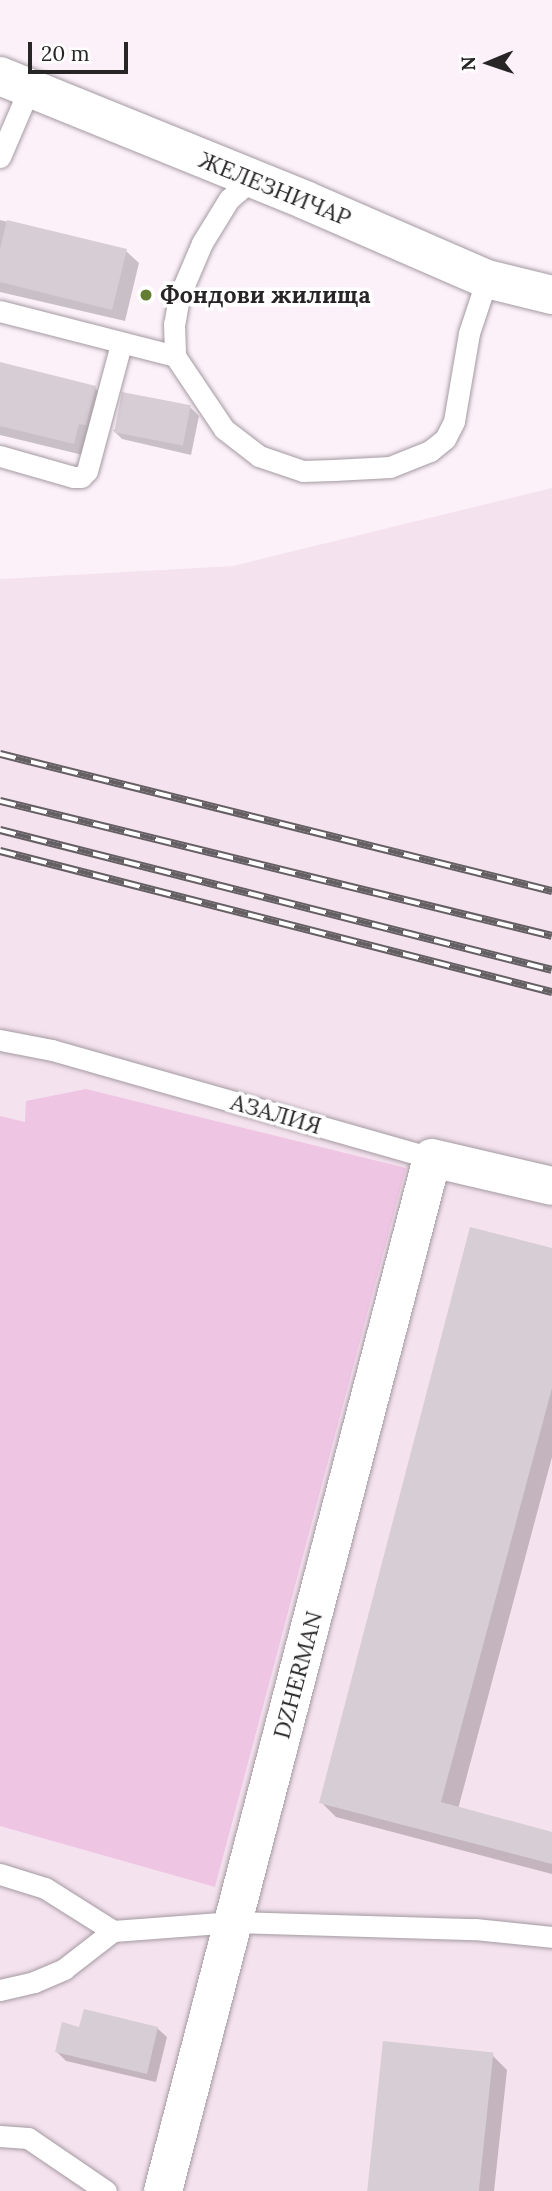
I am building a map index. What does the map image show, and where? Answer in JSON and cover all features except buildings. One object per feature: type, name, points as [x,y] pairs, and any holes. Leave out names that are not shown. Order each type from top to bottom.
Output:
[{"type":"street","name":"ЖЕЛЕЗНИЧАР","points":[[14,82],[305,200],[487,279],[552,295]]},
{"type":"street","name":"АЗАЛИЯ","points":[[432,1158],[552,1186]]},
{"type":"street","name":"DZHERMAN","points":[[163,2191],[432,1158]]},
{"type":"lane","points":[[0,157],[14,82]]},
{"type":"lane","points":[[251,180],[229,199],[202,243],[179,297],[174,324],[175,356],[224,429],[259,456],[303,471],[390,467],[429,451],[444,439],[454,421],[469,333],[487,279]]},
{"type":"lane","points":[[0,311],[175,356]]},
{"type":"lane","points":[[0,456],[81,477],[87,471],[121,344]]},
{"type":"lane","name":"АЗАЛИЯ","points":[[0,1040],[52,1050],[432,1158]]},
{"type":"lane","points":[[0,1874],[45,1888],[113,1931]]},
{"type":"lane","points":[[0,1990],[34,1982],[64,1969],[113,1931],[234,1922],[475,1929],[552,1937]]},
{"type":"lane","points":[[0,2136],[28,2138],[106,2191]]},
{"type":"shaded area","points":[[552,488],[552,2191],[0,2191],[0,579],[233,566]]},
{"type":"shaded area","points":[[86,1089],[406,1168],[215,1887],[0,1826],[0,1116],[25,1122],[26,1101]]},
{"type":"railway","points":[[0,754],[552,891]]},
{"type":"railway","points":[[0,801],[552,936]]},
{"type":"railway","points":[[0,830],[552,970]]},
{"type":"railway","points":[[0,851],[552,992]]},
{"type":"place","name":"Фондови жилища","points":[[146,295]]}]
